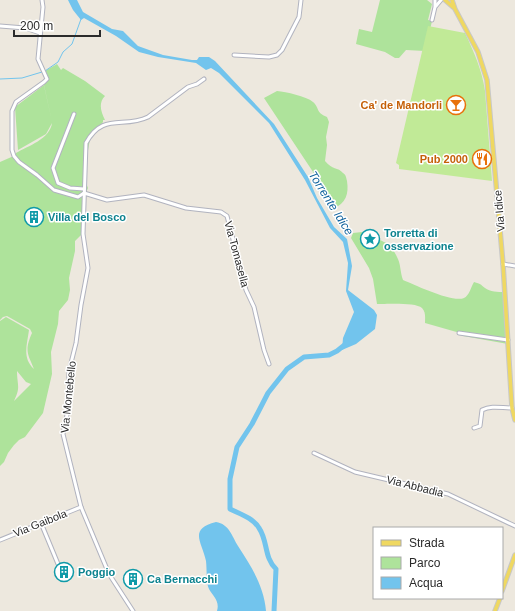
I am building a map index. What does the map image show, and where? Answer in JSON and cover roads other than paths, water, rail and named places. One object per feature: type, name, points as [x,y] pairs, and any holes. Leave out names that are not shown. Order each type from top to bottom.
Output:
[{"type":"main road","name":"Via Idice","points":[[445,0],[455,9]]},
{"type":"main road","name":"Via Idice","points":[[452,0],[455,9],[478,52],[487,80],[503,264],[512,408],[515,420]]},
{"type":"main road","points":[[503,588],[515,555]]},
{"type":"main road","points":[[495,611],[500,599]]},
{"type":"street","points":[[42,0],[43,7],[38,60],[47,79],[16,102],[12,111],[12,150],[14,156],[19,162],[54,190],[78,197],[84,191]]},
{"type":"street","points":[[234,55],[269,57],[277,55],[282,50],[299,17],[302,0]]},
{"type":"street","points":[[432,20],[435,0]]},
{"type":"street","points":[[435,8],[441,0]]},
{"type":"street","points":[[0,26],[25,28],[40,33]]},
{"type":"street","name":"Via Montebello","points":[[133,611],[109,574],[81,507],[63,434],[68,410],[69,371],[76,343],[88,268],[83,234],[86,143],[90,136],[102,126],[110,123],[142,120],[188,87],[197,84],[204,79]]},
{"type":"street","points":[[74,114],[53,168],[58,183],[70,188],[84,191]]},
{"type":"street","name":"Via Tomasella","points":[[84,191],[108,200],[144,194],[186,208],[222,212],[227,216],[246,290],[254,307],[264,350],[269,364]]},
{"type":"street","points":[[503,264],[515,266]]},
{"type":"street","points":[[459,333],[508,340]]},
{"type":"street","points":[[474,428],[480,426],[482,410],[490,407],[512,408]]},
{"type":"street","name":"Via Abbadia","points":[[314,453],[354,472],[448,494],[515,526]]},
{"type":"street","name":"Via Gaibola","points":[[0,540],[81,507]]},
{"type":"street","points":[[41,523],[58,564]]},
{"type":"water","points":[[68,0],[77,0],[83,12],[112,29],[123,31],[138,46],[163,55],[192,60],[197,60],[199,57],[209,57],[215,61],[274,124],[308,177],[317,198],[334,227],[347,239],[352,266],[348,290],[374,310],[377,315],[375,329],[356,344],[342,350],[343,338],[354,312],[346,291],[348,263],[343,242],[330,228],[305,180],[269,123],[219,73],[211,68],[206,70],[196,63],[158,57],[139,52],[116,36],[84,18],[81,20],[73,10]]},
{"type":"water","points":[[216,522],[224,525],[230,531],[252,569],[263,593],[266,611],[217,611],[217,601],[208,586],[206,561],[199,537],[199,532],[202,528]]},
{"type":"waterway","points":[[45,71],[58,62],[63,52],[72,44],[81,19]]},
{"type":"waterway","points":[[0,79],[22,78],[42,72]]},
{"type":"waterway","name":"Torrente Idice","points":[[274,611],[276,569],[272,565],[268,555],[262,533],[253,522],[230,509],[230,479],[237,447],[252,424],[268,393],[287,369],[304,357],[329,355],[347,343]]},
{"type":"place","name":"Ca' de Mandorli","points":[[456,105]]},
{"type":"place","name":"Pub 2000","points":[[482,159]]},
{"type":"place","name":"Villa del Bosco","points":[[34,217]]},
{"type":"place","name":"Torretta di osservazione","points":[[370,239]]},
{"type":"place","name":"Poggio","points":[[64,572]]},
{"type":"place","name":"Ca Bernacchi","points":[[133,579]]}]
